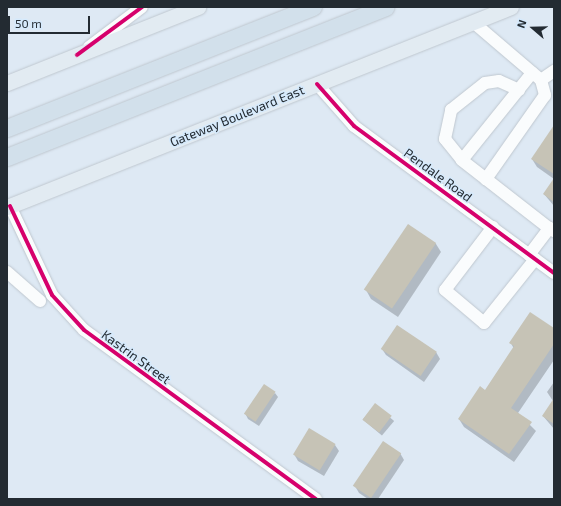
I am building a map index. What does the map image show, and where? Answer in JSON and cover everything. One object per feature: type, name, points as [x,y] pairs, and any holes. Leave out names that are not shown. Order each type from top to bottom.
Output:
[{"type":"highway","points":[[7,128],[313,7]]},
{"type":"highway","points":[[7,157],[385,7]]},
{"type":"main road","points":[[7,83],[198,7]]},
{"type":"main road","name":"Gateway Boulevard East","points":[[9,206],[512,7]]},
{"type":"street","points":[[77,55],[142,7]]},
{"type":"street","points":[[473,22],[536,77],[546,95],[486,179]]},
{"type":"street","points":[[462,160],[519,90],[536,77],[554,70]]},
{"type":"street","points":[[492,227],[445,290],[484,323],[551,230],[462,160],[445,139],[451,110],[485,83],[499,81],[519,90]]},
{"type":"street","name":"Pendale Road","points":[[317,84],[354,126],[554,273]]},
{"type":"street","name":"Kastrin Street","points":[[9,206],[52,295],[84,330],[316,499]]},
{"type":"street","points":[[7,272],[40,301]]},
{"type":"building","points":[[554,125],[554,174],[531,159]]},
{"type":"building","points":[[554,178],[554,202],[543,194]]},
{"type":"building","points":[[408,224],[436,243],[392,309],[364,289]]},
{"type":"building","points":[[530,312],[554,328],[554,344],[511,408],[532,422],[509,454],[458,419],[480,386],[485,390],[514,346],[509,343]]},
{"type":"building","points":[[397,325],[437,352],[421,376],[381,349]]},
{"type":"building","points":[[264,384],[276,392],[255,422],[244,414]]},
{"type":"building","points":[[554,398],[554,424],[542,416]]},
{"type":"building","points":[[375,403],[392,416],[379,432],[362,420]]},
{"type":"building","points":[[309,428],[336,444],[320,471],[293,455]]},
{"type":"building","points":[[383,441],[401,453],[371,498],[353,486]]},
{"type":"cycle path","points":[[77,55],[142,7]]},
{"type":"cycle path","points":[[317,84],[354,126],[554,273]]},
{"type":"cycle path","points":[[10,206],[52,295],[84,330],[316,499]]}]
